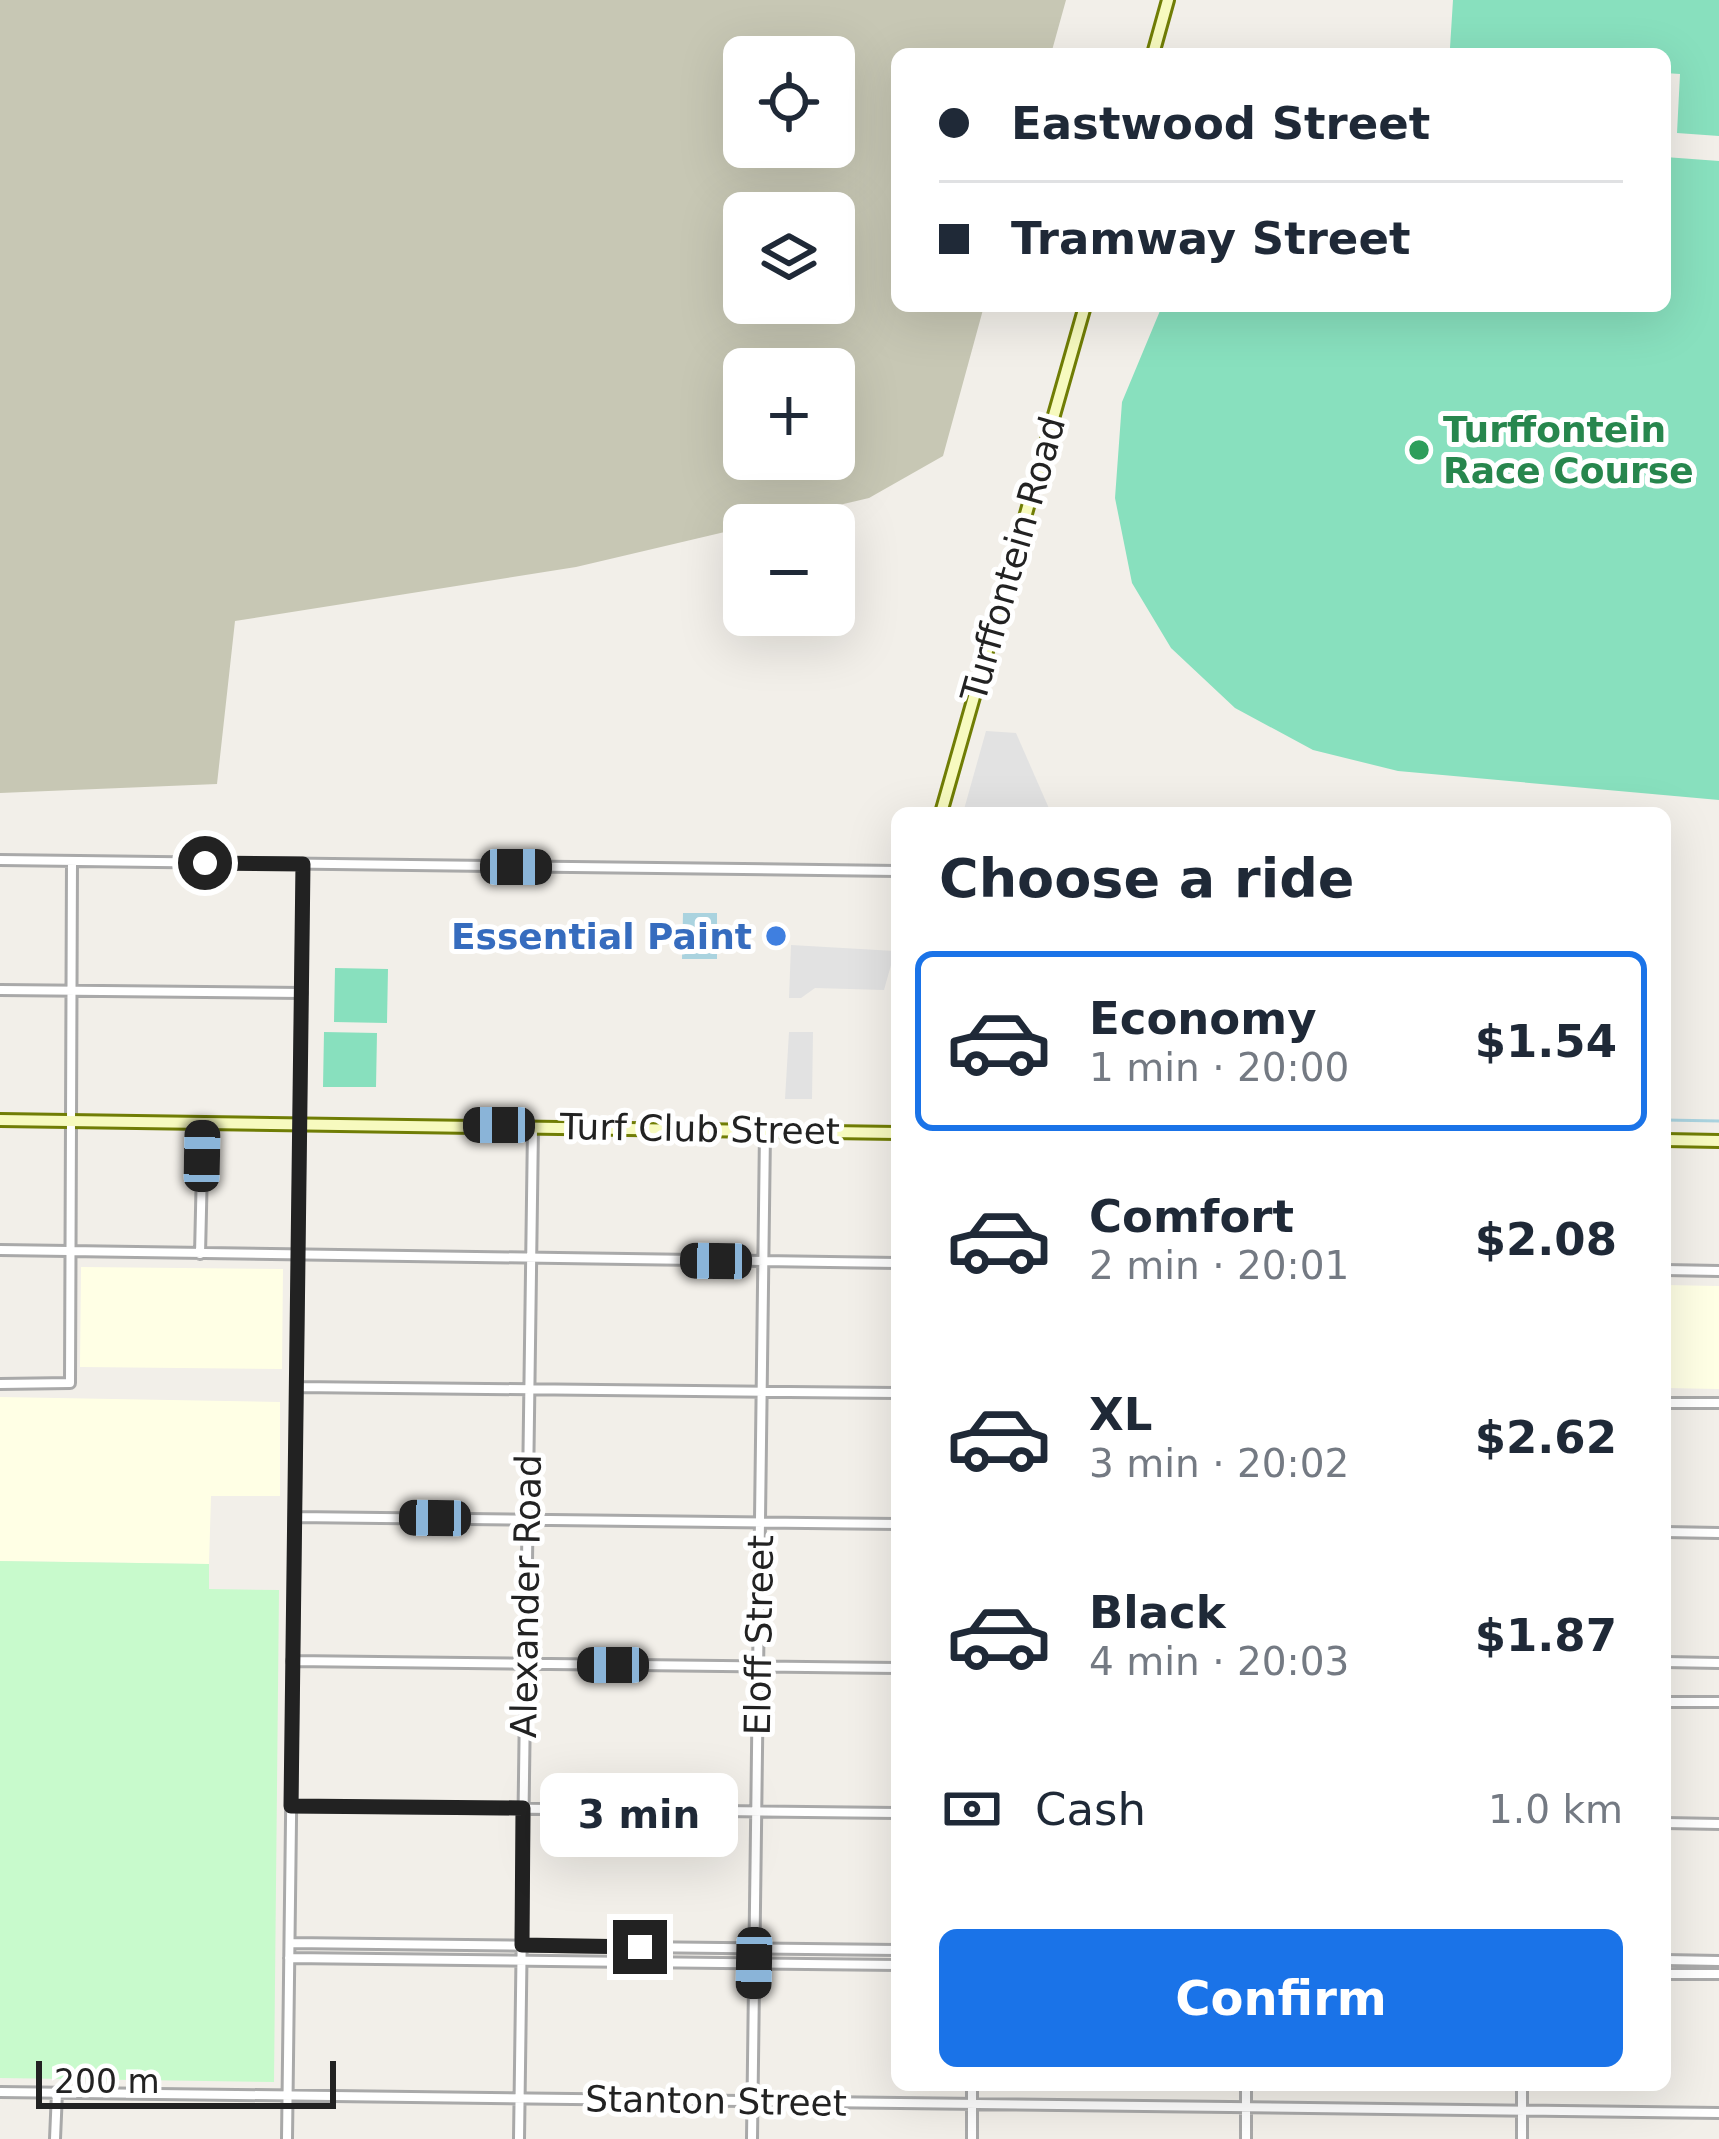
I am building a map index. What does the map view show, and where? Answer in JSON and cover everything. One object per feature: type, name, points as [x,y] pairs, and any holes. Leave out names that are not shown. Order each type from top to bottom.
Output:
[{"type":"main road","points":[[1155,48],[1168,0]]},
{"type":"main road","name":"Turffontein Road","points":[[943,807],[1083,312]]},
{"type":"main road","name":"Turf Club Street","points":[[0,1120],[891,1132]]},
{"type":"main road","points":[[1671,1140],[1719,1141]]},
{"type":"street","points":[[0,860],[891,871]]},
{"type":"street","points":[[0,1384],[70,1383],[72,861]]},
{"type":"street","points":[[287,2139],[303,864]]},
{"type":"street","points":[[0,989],[302,993]]},
{"type":"street","points":[[200,1253],[203,1122]]},
{"type":"street","name":"Alexander Road","points":[[519,2139],[533,1125]]},
{"type":"street","name":"Eloff Street","points":[[752,2139],[765,1130]]},
{"type":"street","points":[[0,1250],[891,1263]]},
{"type":"street","points":[[1671,1270],[1719,1271]]},
{"type":"street","points":[[296,1387],[891,1393]]},
{"type":"street","points":[[1671,1402],[1719,1403]]},
{"type":"street","points":[[295,1516],[891,1524]]},
{"type":"street","points":[[1671,1532],[1719,1533]]},
{"type":"street","points":[[292,1661],[891,1668]]},
{"type":"street","points":[[1671,1662],[1719,1663]]},
{"type":"street","points":[[1671,1702],[1719,1702]]},
{"type":"street","points":[[291,1806],[891,1813]]},
{"type":"street","points":[[1671,1823],[1719,1824]]},
{"type":"street","points":[[290,1943],[891,1950]]},
{"type":"street","points":[[404,1959],[405,1943]]},
{"type":"street","points":[[866,1949],[867,1964]]},
{"type":"street","points":[[289,1958],[891,1965]]},
{"type":"street","points":[[1671,1960],[1719,1961]]},
{"type":"street","points":[[1671,1974],[1719,1974]]},
{"type":"street","points":[[971,2139],[973,2091]]},
{"type":"street","points":[[1246,2091],[1246,2139]]},
{"type":"street","points":[[1522,2091],[1522,2139]]},
{"type":"street","name":"Stanton Street","points":[[0,2092],[1719,2113]]},
{"type":"street","points":[[55,2139],[57,2092]]},
{"type":"shaded area","points":[[0,0],[1066,0],[1053,48],[891,48],[891,312],[982,312],[943,456],[869,498],[844,504],[723,504],[723,532],[576,567],[235,621],[217,784],[0,793]]},
{"type":"shaded area","points":[[986,731],[1016,733],[1048,807],[965,807]]},
{"type":"shaded area","points":[[791,945],[891,951],[884,990],[815,988],[801,998],[789,998]]},
{"type":"shaded area","points":[[789,1032],[813,1032],[812,1099],[785,1099]]},
{"type":"shaded area","points":[[81,1267],[283,1269],[282,1369],[80,1367]]},
{"type":"shaded area","points":[[1671,1285],[1719,1286],[1719,1389],[1671,1388]]},
{"type":"shaded area","points":[[0,1397],[280,1402],[280,1496],[211,1496],[209,1564],[0,1561]]},
{"type":"green space","points":[[1453,0],[1719,0],[1719,136],[1677,133],[1680,74],[1671,73],[1671,48],[1450,48]]},
{"type":"green space","name":"Turffontein Race Course","points":[[1671,157],[1719,161],[1719,800],[1398,771],[1313,750],[1235,708],[1171,648],[1132,583],[1115,498],[1122,402],[1160,312],[1671,312]]},
{"type":"green space","points":[[335,968],[388,969],[387,1023],[334,1022]]},
{"type":"green space","points":[[324,1032],[377,1033],[376,1087],[323,1087]]},
{"type":"green space","points":[[0,1561],[209,1564],[209,1589],[279,1590],[274,2082],[0,2078]]},
{"type":"water","points":[[683,913],[717,913],[717,959],[682,959]]},
{"type":"waterway","points":[[1671,1120],[1719,1121]]},
{"type":"place","name":"Turffontein Race Course","points":[[1419,450]]},
{"type":"place","name":"Essential Paint","points":[[776,936]]},
{"type":"route","points":[[205,863],[303,864],[291,1806],[523,1808],[522,1945],[640,1947]]}]
